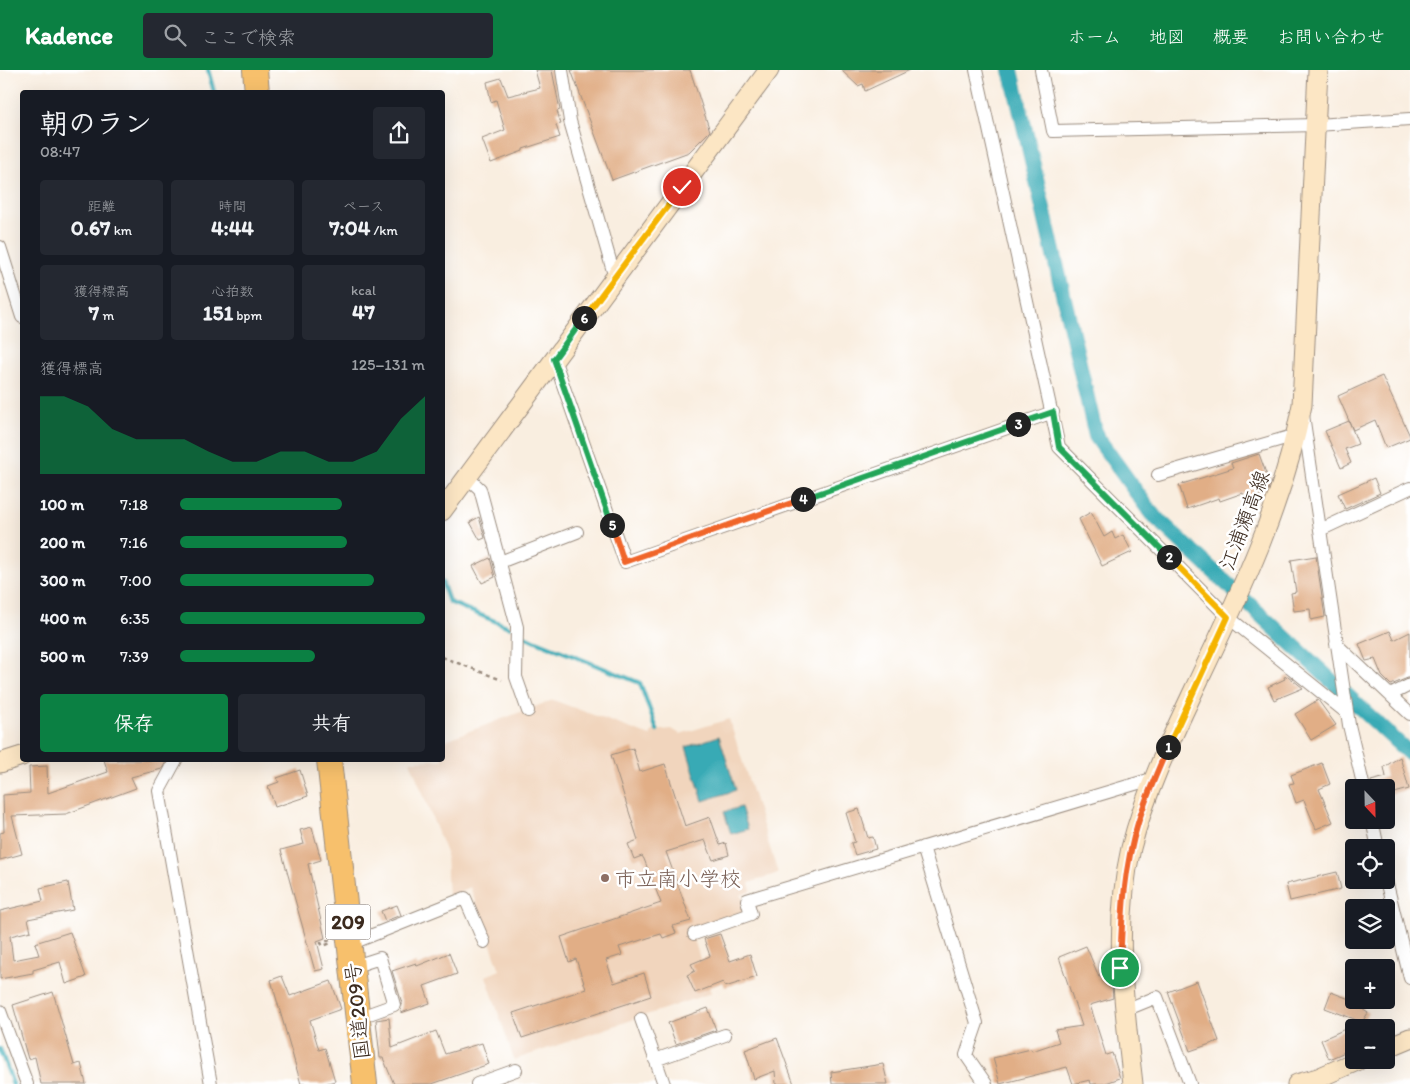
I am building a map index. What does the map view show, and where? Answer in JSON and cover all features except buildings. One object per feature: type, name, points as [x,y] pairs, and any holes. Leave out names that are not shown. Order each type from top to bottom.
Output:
[{"type":"highway","points":[[255,70],[257,90]]},
{"type":"highway","name":"国道209号","points":[[329,762],[342,941],[352,967],[365,1084]]},
{"type":"main road","points":[[445,507],[769,70]]},
{"type":"main road","name":"江浦瀬高線","points":[[1133,1084],[1120,968],[1126,877],[1138,822],[1155,778],[1254,563],[1280,489],[1296,435],[1302,405],[1318,70]]},
{"type":"main road","points":[[0,763],[20,757]]},
{"type":"main road","points":[[1395,1044],[1410,1038]]},
{"type":"main road","points":[[1297,1084],[1318,1081],[1345,1067]]},
{"type":"street","points":[[562,70],[570,122],[615,278]]},
{"type":"street","points":[[976,70],[1053,412],[1059,447],[1231,612],[1348,719]]},
{"type":"street","points":[[1041,70],[1053,131],[1316,125],[1410,119]]},
{"type":"street","points":[[0,247],[20,311]]},
{"type":"street","points":[[554,359],[624,562],[1053,412]]},
{"type":"street","points":[[1302,405],[1338,658],[1348,719],[1362,779]]},
{"type":"street","points":[[1158,475],[1296,435]]},
{"type":"street","points":[[467,477],[480,489],[517,627],[516,677],[528,711]]},
{"type":"street","points":[[1320,530],[1410,488]]},
{"type":"street","points":[[500,562],[577,532]]},
{"type":"street","points":[[1336,644],[1410,714]]},
{"type":"street","points":[[1390,695],[1410,685]]},
{"type":"street","points":[[175,762],[159,791],[211,1084]]},
{"type":"street","points":[[694,934],[751,914],[747,900],[1155,778]]},
{"type":"street","points":[[923,847],[977,1023],[966,1055],[986,1084]]},
{"type":"street","points":[[1389,889],[1406,948],[1410,978]]},
{"type":"street","points":[[342,941],[465,898],[484,942]]},
{"type":"street","points":[[352,967],[380,958],[394,1005],[358,1018]]},
{"type":"street","points":[[1125,1010],[1157,996],[1190,1084]]},
{"type":"street","points":[[0,1011],[27,1084]]},
{"type":"street","points":[[640,1019],[664,1084]]},
{"type":"street","points":[[656,1060],[725,1035]]},
{"type":"street","points":[[477,1084],[516,1070]]},
{"type":"path","points":[[445,658],[518,686]]},
{"type":"path","points":[[322,945],[342,941],[367,925]]},
{"type":"shaded area","name":"市立南小学校","points":[[553,700],[650,736],[652,731],[672,729],[680,734],[729,719],[778,873],[749,883],[751,891],[741,895],[747,911],[691,930],[711,993],[514,1060],[486,976],[500,970],[470,887],[448,897],[446,853],[410,762],[445,762],[445,740]]},
{"type":"water","points":[[719,736],[736,790],[703,801],[686,747]]},
{"type":"water","points":[[741,807],[748,829],[731,834],[724,812]]},
{"type":"waterway","points":[[208,70],[213,90]]},
{"type":"waterway","points":[[1011,70],[1096,436],[1152,514],[1410,754]]},
{"type":"waterway","points":[[445,591],[449,602],[509,627]]},
{"type":"waterway","points":[[524,636],[640,683],[657,730]]},
{"type":"waterway","points":[[0,1049],[13,1084]]},
{"type":"place","name":"市立南小学校","points":[[605,878]]},
{"type":"route","points":[[682,187],[554,359],[624,562],[1053,412],[1059,447],[1228,617],[1170,742],[1138,822],[1131,850],[1122,905],[1120,968]]}]
